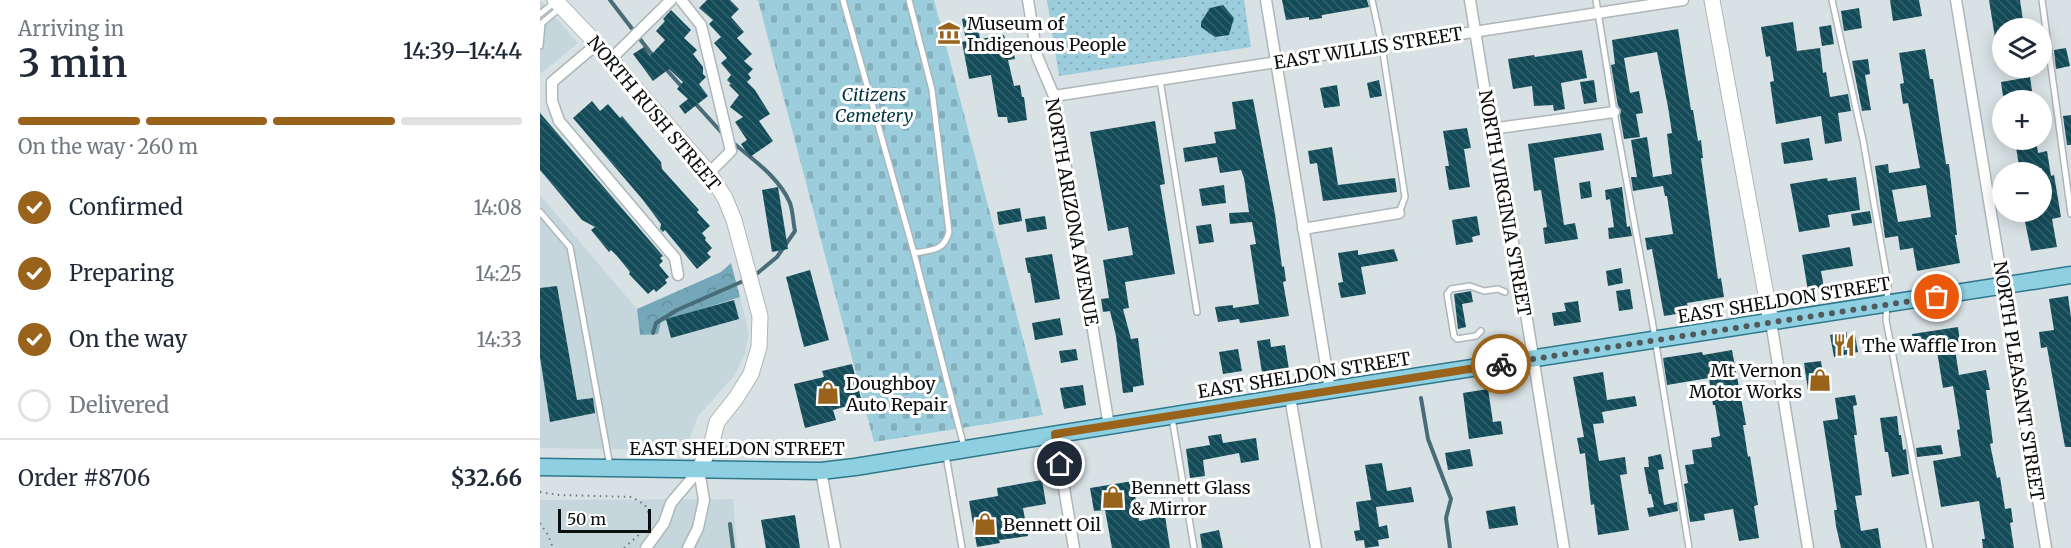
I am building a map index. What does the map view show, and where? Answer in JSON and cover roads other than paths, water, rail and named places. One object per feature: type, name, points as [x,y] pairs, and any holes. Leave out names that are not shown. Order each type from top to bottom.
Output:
[{"type":"main road","name":"EAST SHELDON STREET","points":[[540,467],[821,471],[2071,275]]},
{"type":"street","points":[[610,59],[671,0]]},
{"type":"street","points":[[681,0],[701,25],[731,151],[709,173]]},
{"type":"street","name":"NORTH ARIZONA AVENUE","points":[[1028,0],[1037,56],[1054,96],[1109,426]]},
{"type":"street","points":[[1266,0],[1330,390]]},
{"type":"street","name":"NORTH VIRGINIA STREET","points":[[1470,0],[1491,129],[1522,289],[1564,548]]},
{"type":"street","name":"EAST WILLIS STREET","points":[[1054,96],[1683,0]]},
{"type":"street","points":[[1712,0],[1771,322],[1808,548]]},
{"type":"street","name":"NORTH PLEASANT STREET","points":[[1956,0],[2046,548]]},
{"type":"street","name":"NORTH RUSH STREET","points":[[558,3],[597,44],[709,173],[734,220],[760,316],[759,347],[751,374],[736,399],[717,422],[712,442],[699,470]]},
{"type":"street","points":[[597,44],[552,82],[552,101],[559,121],[675,258],[678,275]]},
{"type":"street","points":[[1491,129],[1614,112]]},
{"type":"street","points":[[1303,229],[1399,213]]},
{"type":"street","points":[[1290,397],[1316,548]]},
{"type":"street","points":[[1055,434],[1074,548]]},
{"type":"street","points":[[646,548],[664,523],[671,503],[699,470]]},
{"type":"street","points":[[688,548],[698,528],[704,500],[699,470]]},
{"type":"street","points":[[821,471],[835,548]]},
{"type":"lane","points":[[843,0],[914,253],[965,449]]},
{"type":"lane","points":[[909,0],[932,90],[950,231],[947,241],[938,249],[914,253]]},
{"type":"lane","points":[[1372,0],[1382,46],[1405,197],[1399,213]]},
{"type":"lane","points":[[1596,0],[1689,548]]},
{"type":"lane","points":[[1832,0],[1863,140],[1888,284],[1887,320],[1929,548]]},
{"type":"lane","points":[[2042,0],[2071,214]]},
{"type":"lane","points":[[540,14],[558,3]]},
{"type":"lane","points":[[540,46],[542,23],[558,3]]},
{"type":"lane","points":[[1160,81],[1197,312]]},
{"type":"lane","points":[[540,212],[570,247],[610,468]]},
{"type":"lane","points":[[1481,331],[1476,336],[1457,339],[1454,336],[1447,294],[1451,289],[1470,286],[1484,291],[1498,289],[1505,292]]},
{"type":"lane","points":[[1172,416],[1194,548]]},
{"type":"lane","points":[[945,452],[952,480],[962,548]]},
{"type":"waterway","points":[[610,0],[653,56]]},
{"type":"waterway","points":[[665,68],[682,87]]},
{"type":"waterway","points":[[694,102],[723,134]]},
{"type":"waterway","points":[[731,141],[779,185],[790,203],[792,213],[795,231],[777,257],[754,276]]},
{"type":"waterway","points":[[653,333],[656,323],[677,310],[748,279]]},
{"type":"waterway","points":[[1421,398],[1428,439],[1451,499],[1446,518],[1450,548]]},
{"type":"waterway","points":[[730,524],[733,548]]},
{"type":"place","name":"Museum of Indigenous People","points":[[949,33]]},
{"type":"place","name":"The Waffle Iron","points":[[1844,345]]},
{"type":"place","name":"Mt Vernon Motor Works","points":[[1820,380]]},
{"type":"place","name":"Doughboy Auto Repair","points":[[828,393]]},
{"type":"place","name":"Bennett Glass & Mirror","points":[[1113,497]]},
{"type":"place","name":"Bennett Oil","points":[[985,524]]},
{"type":"park label","name":"Citizens Cemetery","points":[[874,104]]}]
